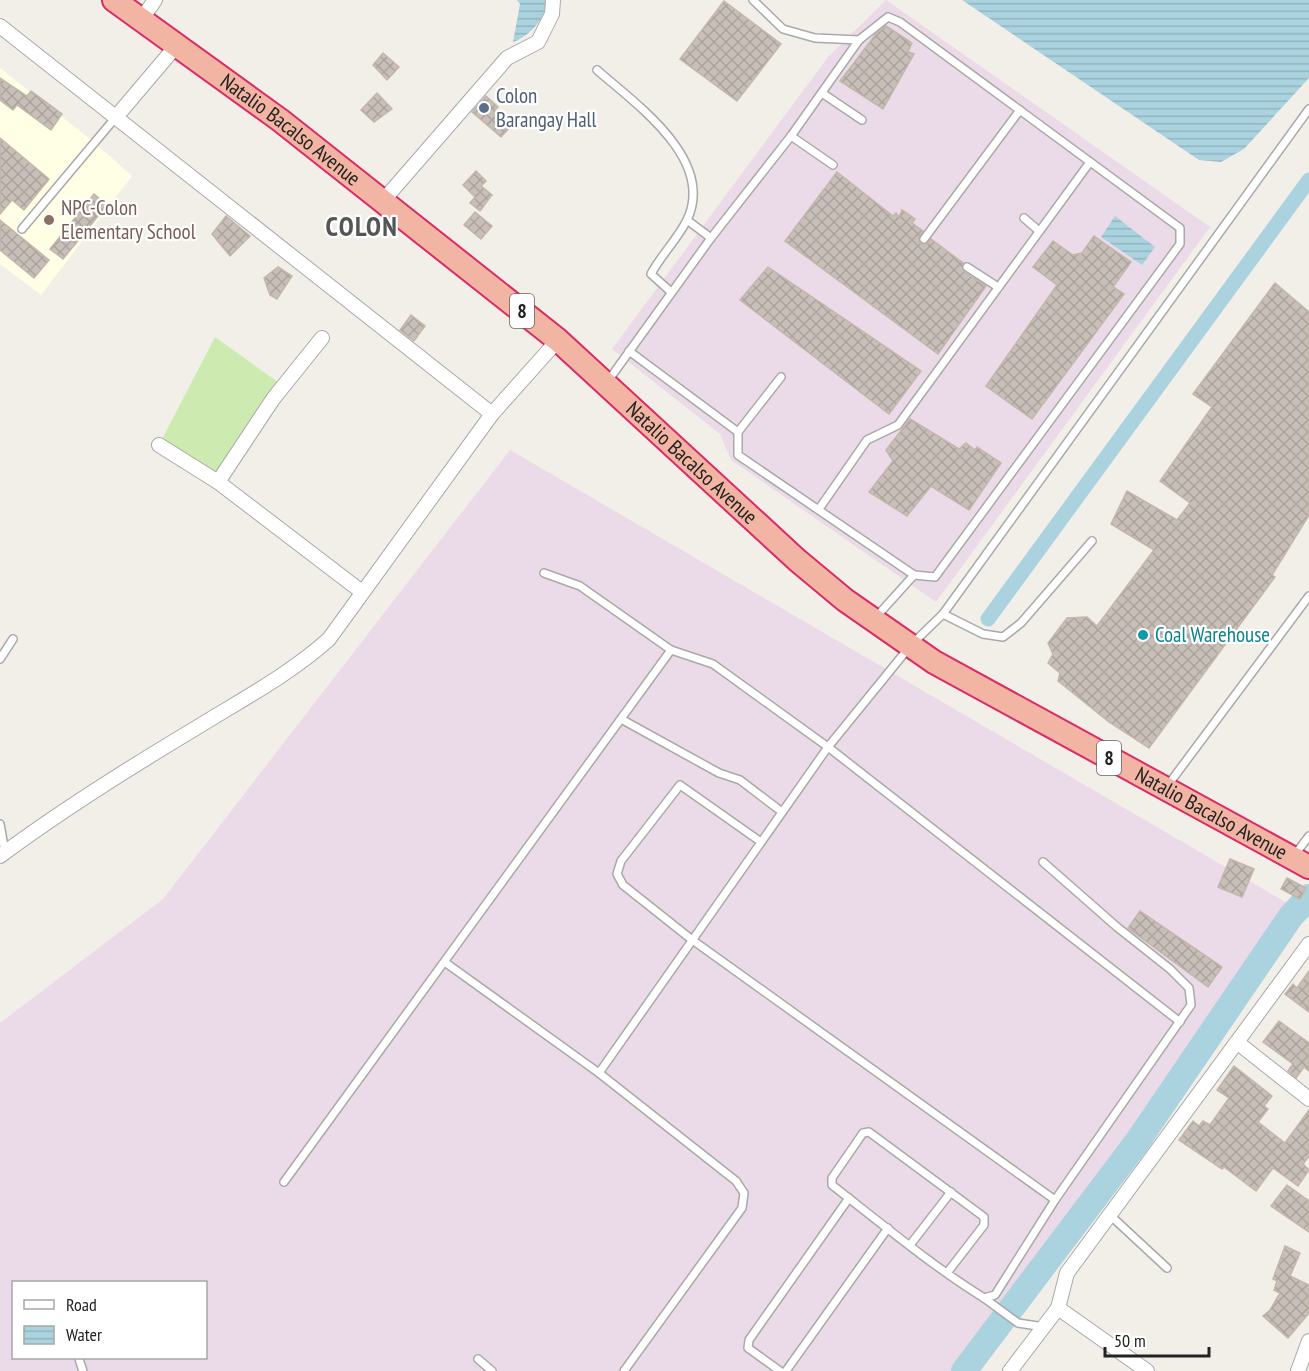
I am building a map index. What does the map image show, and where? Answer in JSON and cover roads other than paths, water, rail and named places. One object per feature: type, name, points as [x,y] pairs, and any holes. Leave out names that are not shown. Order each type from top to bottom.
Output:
[{"type":"highway","name":"Natalio Bacalso Avenue","points":[[114,0],[280,120],[558,340],[797,560],[874,620],[934,662],[1300,863]]},
{"type":"street","points":[[141,20],[155,0]]},
{"type":"street","points":[[382,202],[507,57],[538,42],[552,14],[553,0]]},
{"type":"street","points":[[0,26],[492,414]]},
{"type":"street","points":[[116,117],[177,45]]},
{"type":"street","points":[[218,482],[273,399],[322,338]]},
{"type":"street","points":[[3,854],[312,655],[329,639],[492,414],[558,340]]},
{"type":"street","points":[[159,445],[218,482],[362,592]]},
{"type":"street","points":[[1015,1369],[1058,1308],[1067,1273],[1309,944]]},
{"type":"street","points":[[1238,1043],[1309,1099]]},
{"type":"street","points":[[1058,1308],[1147,1371]]},
{"type":"street","points":[[1298,1371],[1309,1341]]},
{"type":"lane","points":[[753,0],[783,29],[815,38],[859,40]]},
{"type":"lane","points":[[606,383],[711,238],[791,136],[859,40],[888,17],[900,22],[1180,228],[1180,244],[935,577],[914,575],[738,455],[738,432],[781,377]]},
{"type":"lane","points":[[597,70],[657,124],[682,153],[691,179],[692,199],[687,220],[651,274],[671,292]]},
{"type":"lane","points":[[822,93],[862,120]]},
{"type":"lane","points":[[599,1072],[828,747],[911,645],[943,614],[1309,109]]},
{"type":"lane","points":[[924,239],[1020,110]]},
{"type":"lane","points":[[22,229],[116,117]]},
{"type":"lane","points":[[791,136],[833,165]]},
{"type":"lane","points":[[819,509],[867,440],[898,425],[1090,162]]},
{"type":"lane","points":[[1024,218],[1039,231]]},
{"type":"lane","points":[[687,220],[711,238]]},
{"type":"lane","points":[[967,267],[998,287]]},
{"type":"lane","points":[[629,351],[738,432]]},
{"type":"lane","points":[[943,614],[983,634],[1003,636],[1021,623],[1092,541]]},
{"type":"lane","points":[[544,573],[580,586],[671,650],[713,664],[828,747],[1180,1022]]},
{"type":"lane","points":[[874,620],[889,599],[914,575]]},
{"type":"lane","points":[[1165,789],[1309,596]]},
{"type":"lane","points":[[0,659],[13,639]]},
{"type":"lane","points":[[284,1182],[446,963],[671,650]]},
{"type":"lane","points":[[621,719],[719,773],[740,780],[782,812]]},
{"type":"lane","points":[[761,842],[680,785],[621,861],[617,874],[623,885],[691,939],[1055,1200]]},
{"type":"lane","points":[[0,824],[3,854]]},
{"type":"lane","points":[[1300,863],[1309,836]]},
{"type":"lane","points":[[984,1298],[994,1295],[1055,1200],[1191,1005],[1189,988],[1043,862]]},
{"type":"lane","points":[[446,963],[599,1072],[736,1180],[744,1193],[742,1208],[624,1371]]},
{"type":"lane","points":[[947,1273],[984,1225],[984,1216],[869,1132],[863,1132],[832,1178],[832,1185],[947,1273],[1013,1319],[1044,1327]]},
{"type":"lane","points":[[910,1245],[951,1192]]},
{"type":"lane","points":[[780,1371],[748,1348],[749,1340],[849,1198]]},
{"type":"lane","points":[[1111,1216],[1167,1268]]},
{"type":"lane","points":[[786,1371],[888,1228]]},
{"type":"lane","points":[[79,1359],[84,1371]]},
{"type":"lane","points":[[478,1359],[492,1371]]},
{"type":"water","points":[[517,0],[547,0],[544,13],[536,26],[525,36],[513,42],[520,4]]},
{"type":"water","points":[[962,0],[1309,0],[1309,78],[1244,149],[1221,162],[1199,160]]},
{"type":"water","points":[[1115,216],[1155,247],[1142,265],[1101,237]]},
{"type":"waterway","points":[[988,619],[1309,180]]},
{"type":"waterway","points":[[964,1371],[1137,1142],[1291,916],[1309,897]]},
{"type":"place","name":"Colon Barangay Hall","points":[[484,108]]},
{"type":"place","name":"NPC-Colon Elementary School","points":[[49,220]]},
{"type":"place","name":"Coal Warehouse","points":[[1143,635]]},
{"type":"district","name":"COLON","points":[[362,227]]}]
